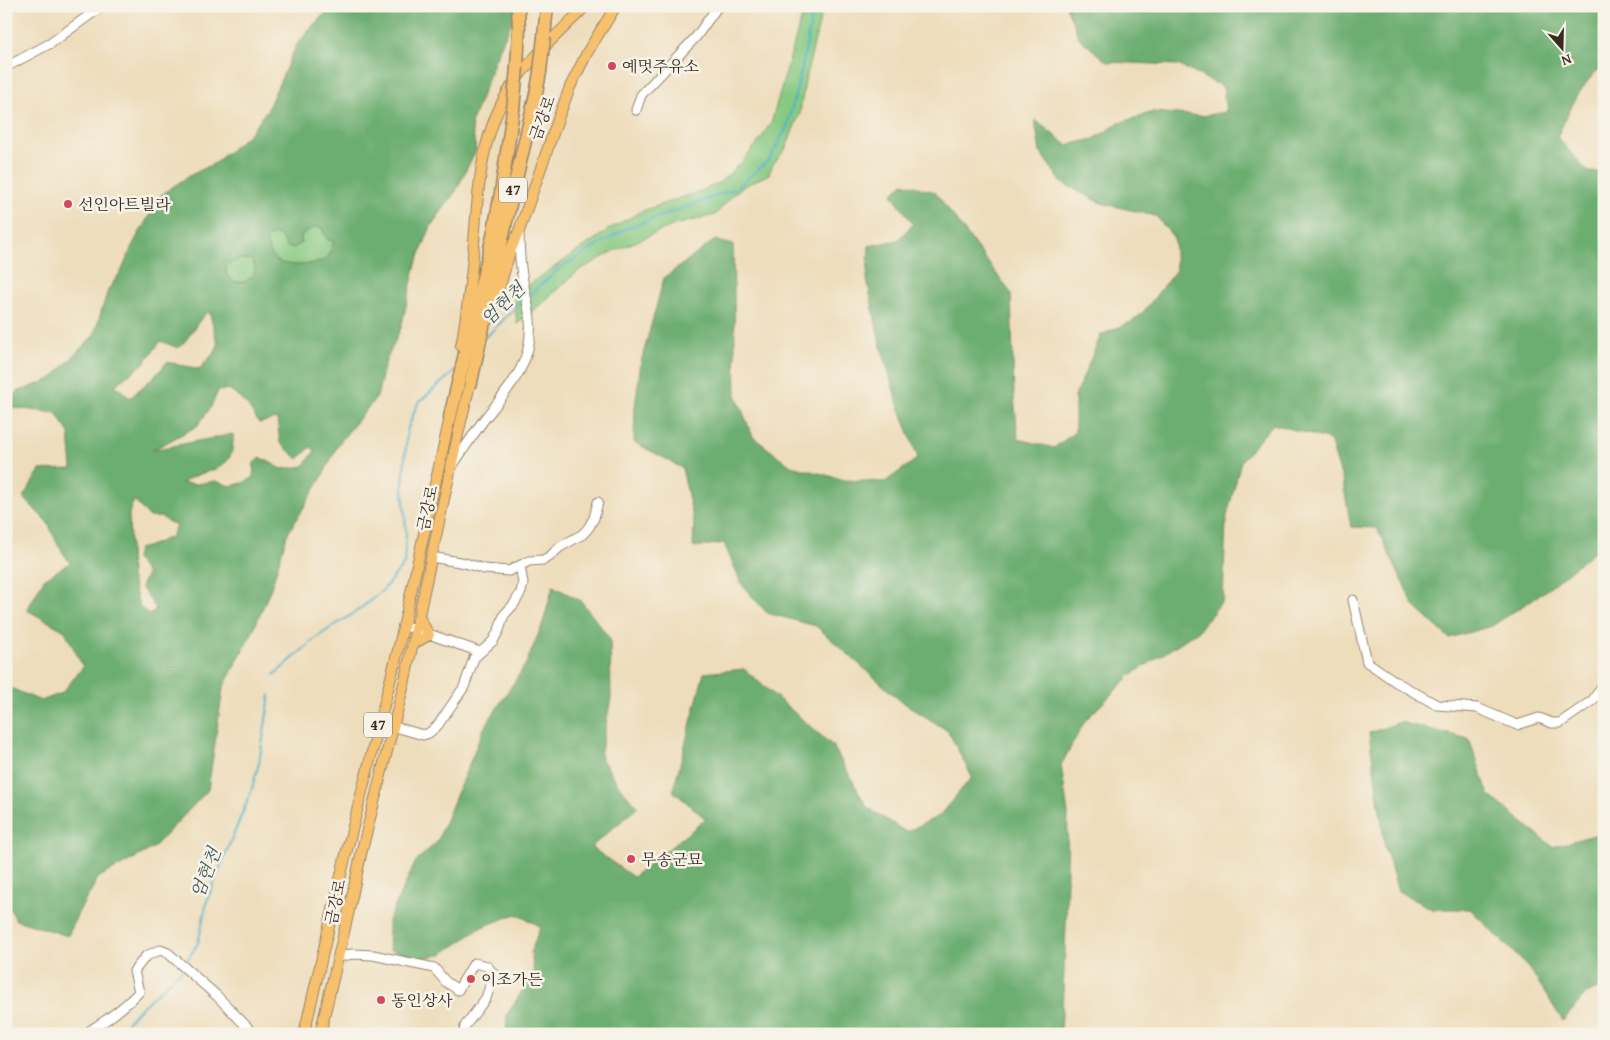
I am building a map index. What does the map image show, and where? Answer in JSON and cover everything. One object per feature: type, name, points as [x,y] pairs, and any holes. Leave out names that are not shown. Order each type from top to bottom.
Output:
[{"type":"highway","name":"47","points":[[470,382],[491,305],[536,94],[547,6]]},
{"type":"highway","name":"47","points":[[451,410],[468,330],[500,202],[513,110],[519,28],[518,9]]},
{"type":"main road","points":[[468,330],[478,184],[490,132],[513,85],[529,63],[586,6]]},
{"type":"main road","name":"금강로","points":[[491,305],[511,249],[520,232],[570,87],[588,51],[616,6]]},
{"type":"main road","name":"금강로","points":[[320,1034],[362,850],[417,629],[470,382]]},
{"type":"main road","name":"금강로","points":[[304,1034],[345,858],[399,646],[402,625],[451,410]]},
{"type":"main road","points":[[413,644],[428,635],[419,617]]},
{"type":"street","points":[[6,67],[51,44],[102,6]]},
{"type":"street","points":[[636,110],[641,95],[696,37],[718,6]]},
{"type":"street","points":[[451,468],[484,421],[509,390],[525,363],[529,343],[530,320],[520,250],[520,232]]},
{"type":"street","points":[[431,557],[465,563],[484,570],[509,571],[529,561],[543,560],[560,547],[583,534],[594,518],[598,502]]},
{"type":"street","points":[[392,726],[424,735],[438,725],[464,687],[474,658],[493,641],[504,616],[521,592],[523,583],[520,566]]},
{"type":"street","points":[[1353,600],[1367,662],[1396,682],[1437,705],[1477,708],[1517,725],[1539,718],[1552,723],[1560,723],[1594,700],[1604,683]]},
{"type":"street","points":[[402,625],[480,652]]},
{"type":"street","points":[[88,1032],[130,1002],[139,992],[134,971],[146,956],[160,950],[168,953],[196,978],[254,1034]]},
{"type":"street","points":[[338,957],[352,954],[373,955],[434,968],[446,982],[458,990],[474,964],[487,966],[494,974],[492,982],[486,998],[465,1026],[464,1034]]},
{"type":"green space","points":[[334,6],[514,6],[515,15],[498,52],[471,124],[476,150],[456,191],[431,226],[415,267],[401,328],[385,363],[377,397],[339,443],[322,477],[287,535],[271,588],[253,631],[223,688],[208,790],[153,848],[99,877],[78,913],[68,936],[16,920],[6,901],[6,686],[41,701],[62,693],[83,667],[65,631],[27,610],[44,579],[70,563],[58,545],[48,523],[23,497],[40,470],[72,469],[69,433],[56,413],[6,407],[6,400],[15,393],[51,379],[94,335],[108,290],[122,270],[133,244],[161,195],[187,177],[215,163],[249,134],[267,110],[296,46],[316,22]],"holes":[[[321,227],[327,239],[334,242],[328,257],[312,264],[297,265],[284,264],[274,258],[267,238],[275,234],[282,239],[287,247],[293,248],[301,244],[301,235],[313,228]],[[240,259],[252,260],[255,267],[254,275],[245,282],[234,282],[227,275],[227,265]],[[209,311],[218,345],[214,353],[199,369],[167,362],[157,374],[130,398],[115,385],[143,364],[161,341],[178,348]],[[229,389],[248,406],[259,423],[277,419],[280,443],[298,459],[311,447],[315,451],[304,466],[282,469],[260,457],[254,463],[253,478],[243,483],[230,486],[215,481],[197,484],[182,483],[224,464],[229,458],[233,434],[153,450],[197,426],[211,407],[218,391]],[[134,500],[149,517],[161,517],[176,526],[171,537],[138,549],[136,559],[147,574],[141,587],[156,609],[149,615],[140,607],[131,577],[129,513]]]},
{"type":"green space","points":[[805,6],[826,6],[821,15],[805,81],[800,113],[785,150],[773,164],[769,174],[742,187],[715,215],[674,225],[614,251],[578,271],[517,324],[514,295],[611,228],[642,211],[719,183],[742,162],[761,139],[772,120]]},
{"type":"green space","points":[[1066,6],[1604,6],[1604,65],[1582,89],[1557,137],[1588,172],[1604,172],[1604,550],[1598,548],[1542,593],[1492,626],[1449,638],[1414,606],[1377,528],[1351,527],[1343,482],[1330,440],[1273,424],[1241,461],[1226,520],[1223,600],[1198,631],[1131,675],[1085,721],[1061,765],[1068,814],[1066,927],[1061,1034],[506,1034],[507,1015],[534,973],[531,953],[540,926],[516,914],[482,927],[442,954],[424,958],[390,950],[388,921],[416,861],[437,842],[484,728],[526,664],[543,623],[553,586],[581,601],[610,639],[611,698],[600,756],[619,786],[638,807],[591,847],[633,877],[706,819],[673,791],[704,673],[744,669],[833,746],[867,807],[906,832],[939,816],[972,777],[948,731],[901,701],[816,626],[767,613],[742,585],[724,543],[693,547],[694,522],[682,468],[634,442],[635,407],[641,362],[664,278],[715,240],[733,245],[736,395],[753,437],[791,466],[845,480],[885,482],[918,458],[897,401],[879,339],[867,279],[869,246],[898,240],[913,224],[892,194],[903,183],[935,192],[1011,293],[1014,396],[1018,439],[1054,448],[1075,432],[1075,396],[1101,335],[1133,321],[1144,311],[1176,270],[1174,238],[1156,216],[1101,203],[1062,183],[1040,152],[1035,120],[1067,145],[1094,139],[1119,123],[1153,112],[1201,116],[1226,112],[1223,87],[1178,65],[1107,62],[1079,38]]},
{"type":"green space","points":[[321,227],[327,239],[334,242],[329,256],[312,264],[284,264],[274,258],[267,245],[266,238],[275,234],[282,239],[287,247],[301,244],[301,235],[313,228]]},
{"type":"green space","points":[[240,259],[252,260],[255,267],[254,275],[245,282],[234,282],[227,275],[226,268],[227,265]]},
{"type":"green space","points":[[1400,722],[1469,739],[1489,795],[1553,847],[1604,832],[1604,986],[1586,994],[1563,1021],[1530,969],[1470,909],[1432,909],[1398,891],[1385,847],[1369,733]]},
{"type":"waterway","name":"엄현천","points":[[529,295],[560,268],[625,229],[735,189],[769,160],[787,127],[802,68],[814,6]]},
{"type":"waterway","name":"엄현천","points":[[486,337],[523,300]]},
{"type":"waterway","name":"엄현천","points":[[274,675],[317,637],[360,609],[383,590],[404,564],[406,531],[403,487],[407,430],[418,403],[456,370]]},
{"type":"waterway","name":"엄현천","points":[[185,964],[198,943],[208,897],[251,792],[259,763],[270,695]]},
{"type":"waterway","name":"엄현천","points":[[118,1034],[133,1015],[182,970]]},
{"type":"place","name":"예멋주유소","points":[[612,66]]},
{"type":"place","name":"선인아트빌라","points":[[68,204]]},
{"type":"place","name":"무송군묘","points":[[631,859]]},
{"type":"place","name":"이조가든","points":[[471,979]]},
{"type":"place","name":"동인상사","points":[[381,1000]]}]
